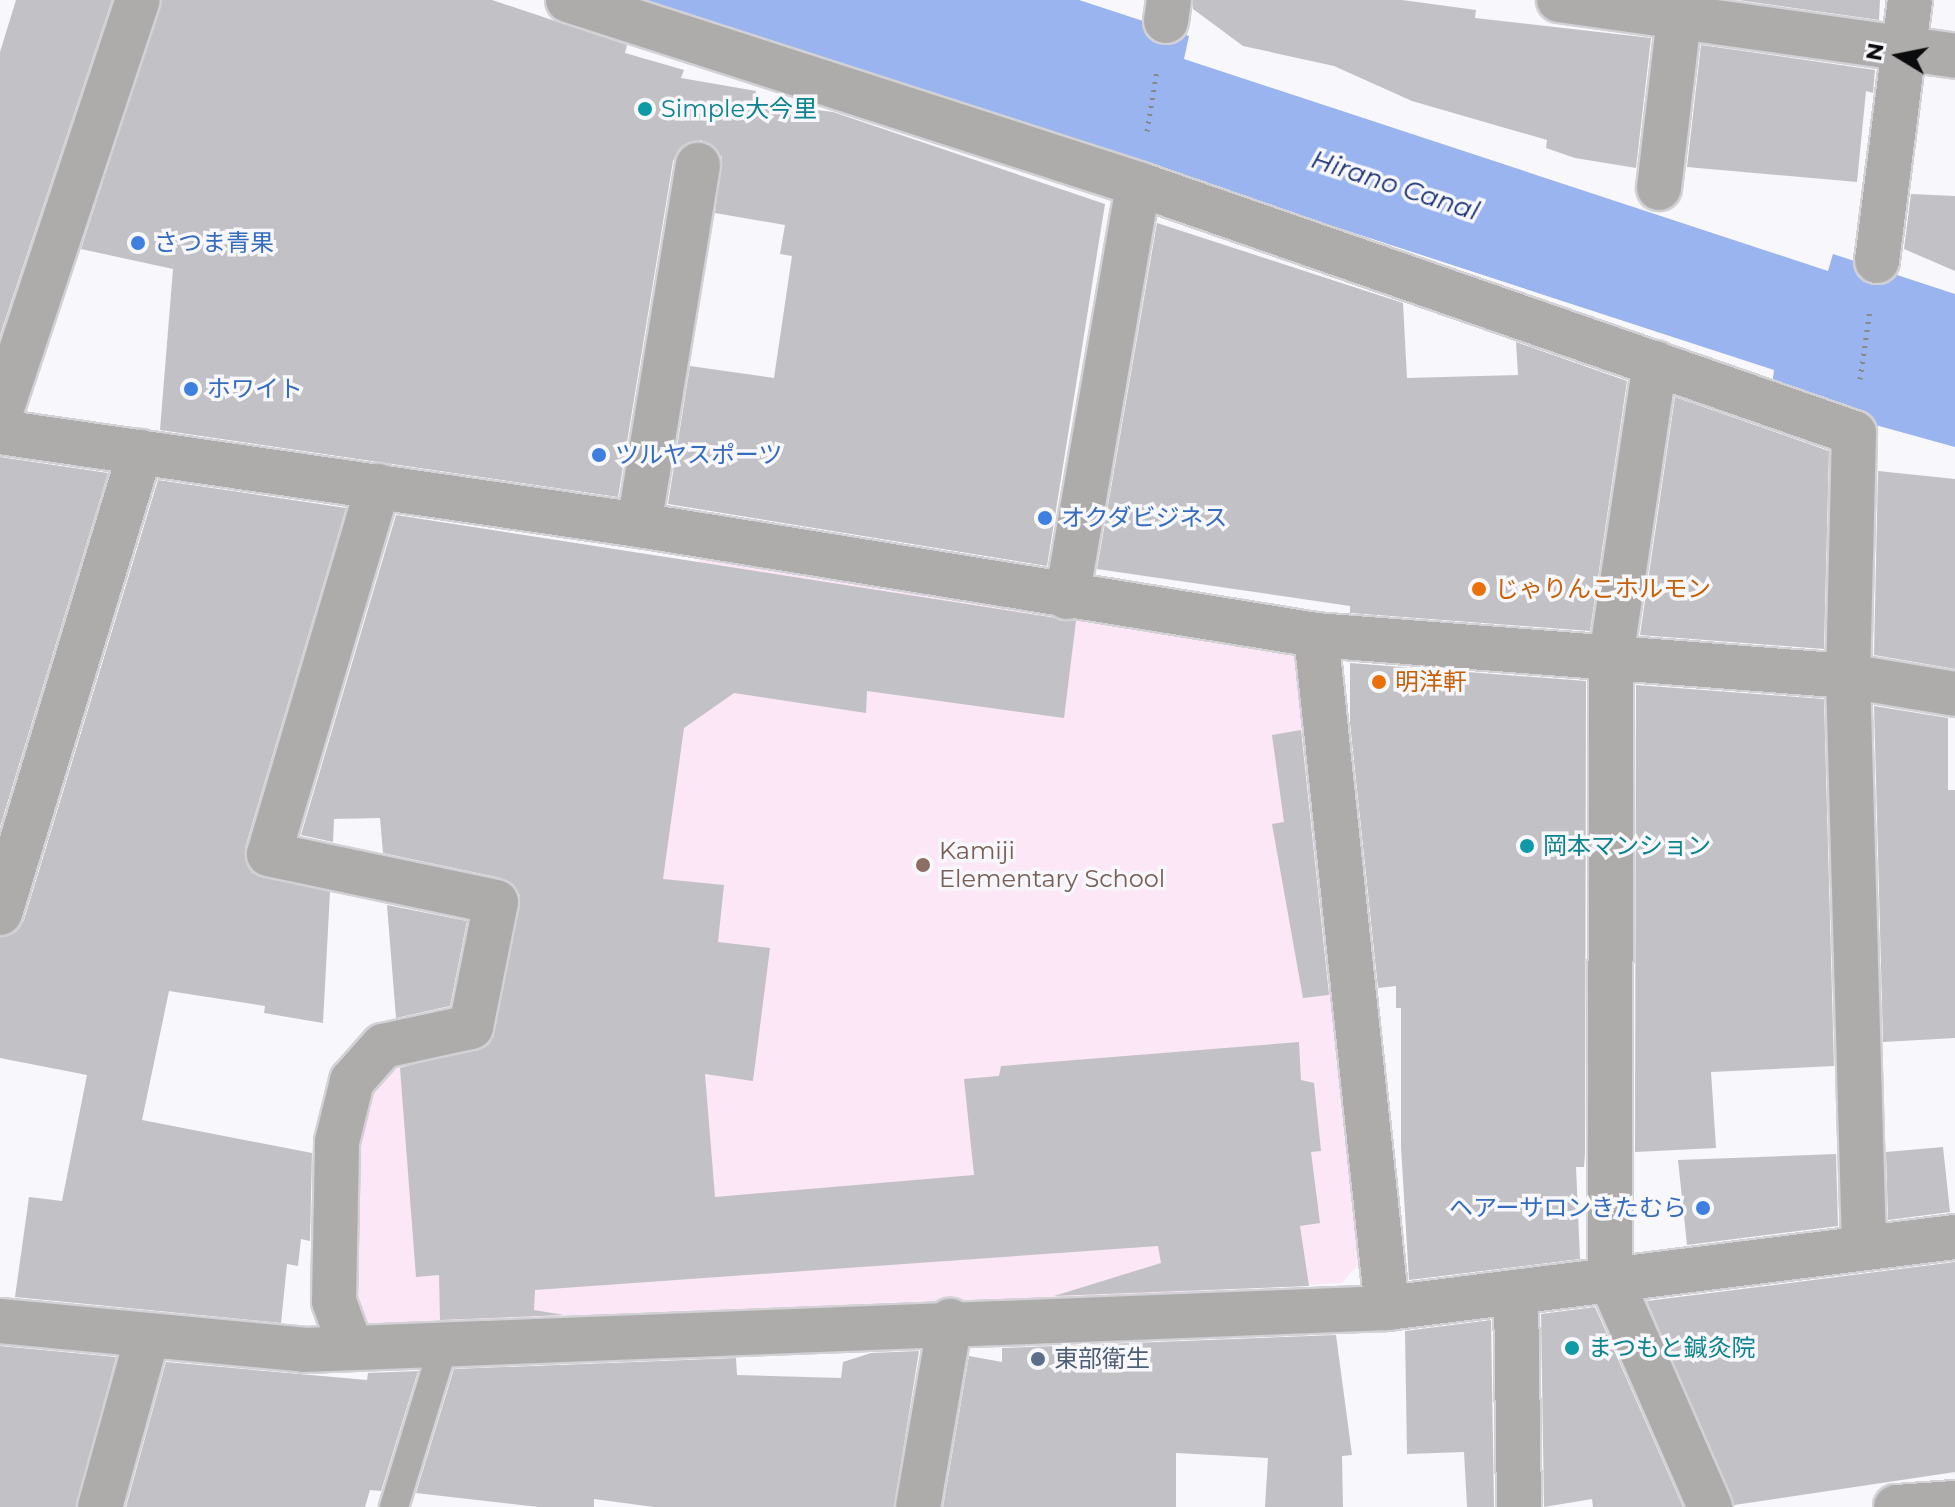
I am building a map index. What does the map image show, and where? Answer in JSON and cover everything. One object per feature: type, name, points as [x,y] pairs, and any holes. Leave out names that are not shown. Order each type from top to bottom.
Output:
[{"type":"street","points":[[0,414],[138,0]]},
{"type":"street","points":[[568,0],[1138,184],[1854,433],[1848,676],[1864,1244]]},
{"type":"street","points":[[1559,0],[1680,7],[1905,50],[1955,56]]},
{"type":"street","points":[[1877,261],[1910,0]]},
{"type":"street","points":[[1659,188],[1680,7]]},
{"type":"street","points":[[639,525],[698,165]]},
{"type":"street","points":[[1067,597],[1138,184]]},
{"type":"street","points":[[1655,363],[1611,658],[1610,1278],[1710,1507]]},
{"type":"street","points":[[0,432],[639,525],[1067,597],[1099,596],[1316,635],[1848,676],[1955,694]]},
{"type":"street","points":[[0,913],[140,452]]},
{"type":"street","points":[[351,1348],[334,1301],[337,1142],[352,1081],[383,1046],[471,1027],[496,902],[269,854],[378,486]]},
{"type":"street","points":[[1316,635],[1387,1308]]},
{"type":"street","points":[[0,1321],[147,1338],[304,1350],[950,1321],[1387,1308],[1864,1244],[1955,1237]]},
{"type":"street","points":[[1516,1292],[1519,1507]]},
{"type":"street","points":[[918,1507],[950,1321]]},
{"type":"street","points":[[100,1507],[147,1338]]},
{"type":"street","points":[[1896,1507],[1953,1504]]},
{"type":"lane","points":[[402,1506],[444,1343]]},
{"type":"path","points":[[1138,184],[1167,11]]},
{"type":"path","points":[[1858,395],[1877,261]]},
{"type":"shaded area","name":"Kamiji Elementary School","points":[[700,553],[1305,648],[1370,1250],[1342,1283],[360,1340],[355,1101],[385,1059],[497,1049],[540,667],[677,680]]},
{"type":"water","name":"Hirano Canal","points":[[640,0],[1079,0],[1189,36],[1184,59],[1828,271],[1833,254],[1955,294],[1955,447],[1771,396],[1774,370]]},
{"type":"building","points":[[16,0],[112,0],[0,335],[0,52]]},
{"type":"building","points":[[162,0],[492,0],[627,45],[625,53],[684,70],[681,78],[756,91],[754,102],[833,112],[1105,204],[1047,566],[668,504],[690,366],[774,378],[792,256],[780,254],[785,225],[715,213],[722,157],[701,140],[679,149],[673,161],[618,497],[160,430],[173,269],[81,249]]},
{"type":"building","points":[[1193,0],[1402,0],[1476,10],[1475,18],[1651,38],[1636,168],[1575,158],[1546,148],[1547,140],[1412,101],[1334,66],[1243,46],[1193,9]]},
{"type":"building","points":[[1738,0],[1880,0],[1879,20]]},
{"type":"building","points":[[1701,45],[1875,70],[1873,93],[1866,91],[1857,182],[1687,167]]},
{"type":"building","points":[[1911,194],[1955,196],[1955,271],[1904,249]]},
{"type":"building","points":[[1157,223],[1403,303],[1407,378],[1518,375],[1516,342],[1627,381],[1590,631],[1350,613],[1350,606],[1097,569]]},
{"type":"building","points":[[1675,397],[1829,451],[1824,649],[1640,635]]},
{"type":"building","points":[[0,457],[108,473],[0,827]]},
{"type":"building","points":[[1878,471],[1955,479],[1955,669],[1874,655]]},
{"type":"building","points":[[158,480],[346,508],[245,848],[252,873],[330,892],[323,1023],[264,1013],[265,1006],[169,991],[142,1120],[312,1153],[310,1241],[301,1239],[298,1266],[287,1264],[281,1323],[15,1297],[29,1197],[62,1201],[87,1075],[0,1058],[0,937],[16,932],[24,920]]},
{"type":"building","points":[[396,515],[1076,621],[1064,718],[867,691],[866,713],[734,693],[684,728],[663,879],[724,885],[718,942],[770,948],[753,1081],[705,1074],[715,1197],[974,1175],[964,1079],[999,1076],[1001,1066],[1299,1042],[1301,1080],[1314,1083],[1321,1151],[1311,1152],[1320,1223],[1300,1226],[1309,1286],[1054,1296],[1161,1263],[1158,1246],[535,1290],[534,1310],[564,1315],[440,1320],[439,1275],[416,1277],[400,1068],[489,1044],[520,895],[501,878],[383,853],[380,818],[334,819],[333,842],[301,835]]},
{"type":"building","points":[[1350,663],[1586,681],[1585,1154],[1584,1167],[1576,1167],[1580,1259],[1409,1280],[1401,1147],[1401,1008],[1396,1008],[1396,986],[1378,988],[1350,723]]},
{"type":"building","points":[[1636,685],[1824,699],[1834,1066],[1711,1072],[1716,1148],[1635,1152]]},
{"type":"building","points":[[1874,706],[1948,718],[1948,790],[1955,790],[1955,1038],[1883,1042]]},
{"type":"building","points":[[1301,730],[1329,995],[1303,998],[1272,824],[1284,822],[1272,735]]},
{"type":"building","points":[[387,905],[467,921],[450,1006],[396,1018]]},
{"type":"building","points":[[1943,1147],[1950,1212],[1888,1220],[1886,1152]]},
{"type":"building","points":[[1836,1154],[1838,1226],[1687,1245],[1678,1160]]},
{"type":"building","points":[[1955,1262],[1955,1472],[1734,1505],[1647,1301]]},
{"type":"building","points":[[1595,1307],[1683,1507],[1593,1507],[1592,1499],[1544,1507],[1541,1314]]},
{"type":"building","points":[[1491,1320],[1494,1507],[1467,1507],[1464,1452],[1407,1454],[1405,1331]]},
{"type":"building","points":[[1336,1335],[1352,1455],[1342,1456],[1343,1507],[1265,1507],[1268,1458],[1176,1453],[1176,1507],[943,1507],[969,1356],[1002,1362],[1002,1348]]},
{"type":"building","points":[[0,1346],[116,1357],[76,1507],[0,1507]]},
{"type":"building","points":[[919,1351],[894,1507],[654,1507],[594,1499],[594,1507],[539,1507],[416,1493],[454,1369],[736,1358],[737,1375],[841,1378],[843,1362],[871,1353]]},
{"type":"building","points":[[166,1362],[367,1380],[368,1373],[418,1371],[381,1491],[370,1490],[365,1507],[126,1507]]},
{"type":"place","name":"Simple大今里","points":[[645,109]]},
{"type":"place","name":"さつま青果","points":[[138,243]]},
{"type":"place","name":"ホワイト","points":[[191,389]]},
{"type":"place","name":"ツルヤスポーツ","points":[[599,455]]},
{"type":"place","name":"オクダビジネス","points":[[1045,518]]},
{"type":"place","name":"じゃりんこホルモン","points":[[1479,589]]},
{"type":"place","name":"明洋軒","points":[[1379,682]]},
{"type":"place","name":"岡本マンション","points":[[1527,846]]},
{"type":"place","name":"Kamiji Elementary School","points":[[923,865]]},
{"type":"place","name":"ヘアーサロンきたむら","points":[[1703,1208]]},
{"type":"place","name":"まつもと鍼灸院","points":[[1572,1348]]},
{"type":"place","name":"東部衛生","points":[[1038,1359]]}]
